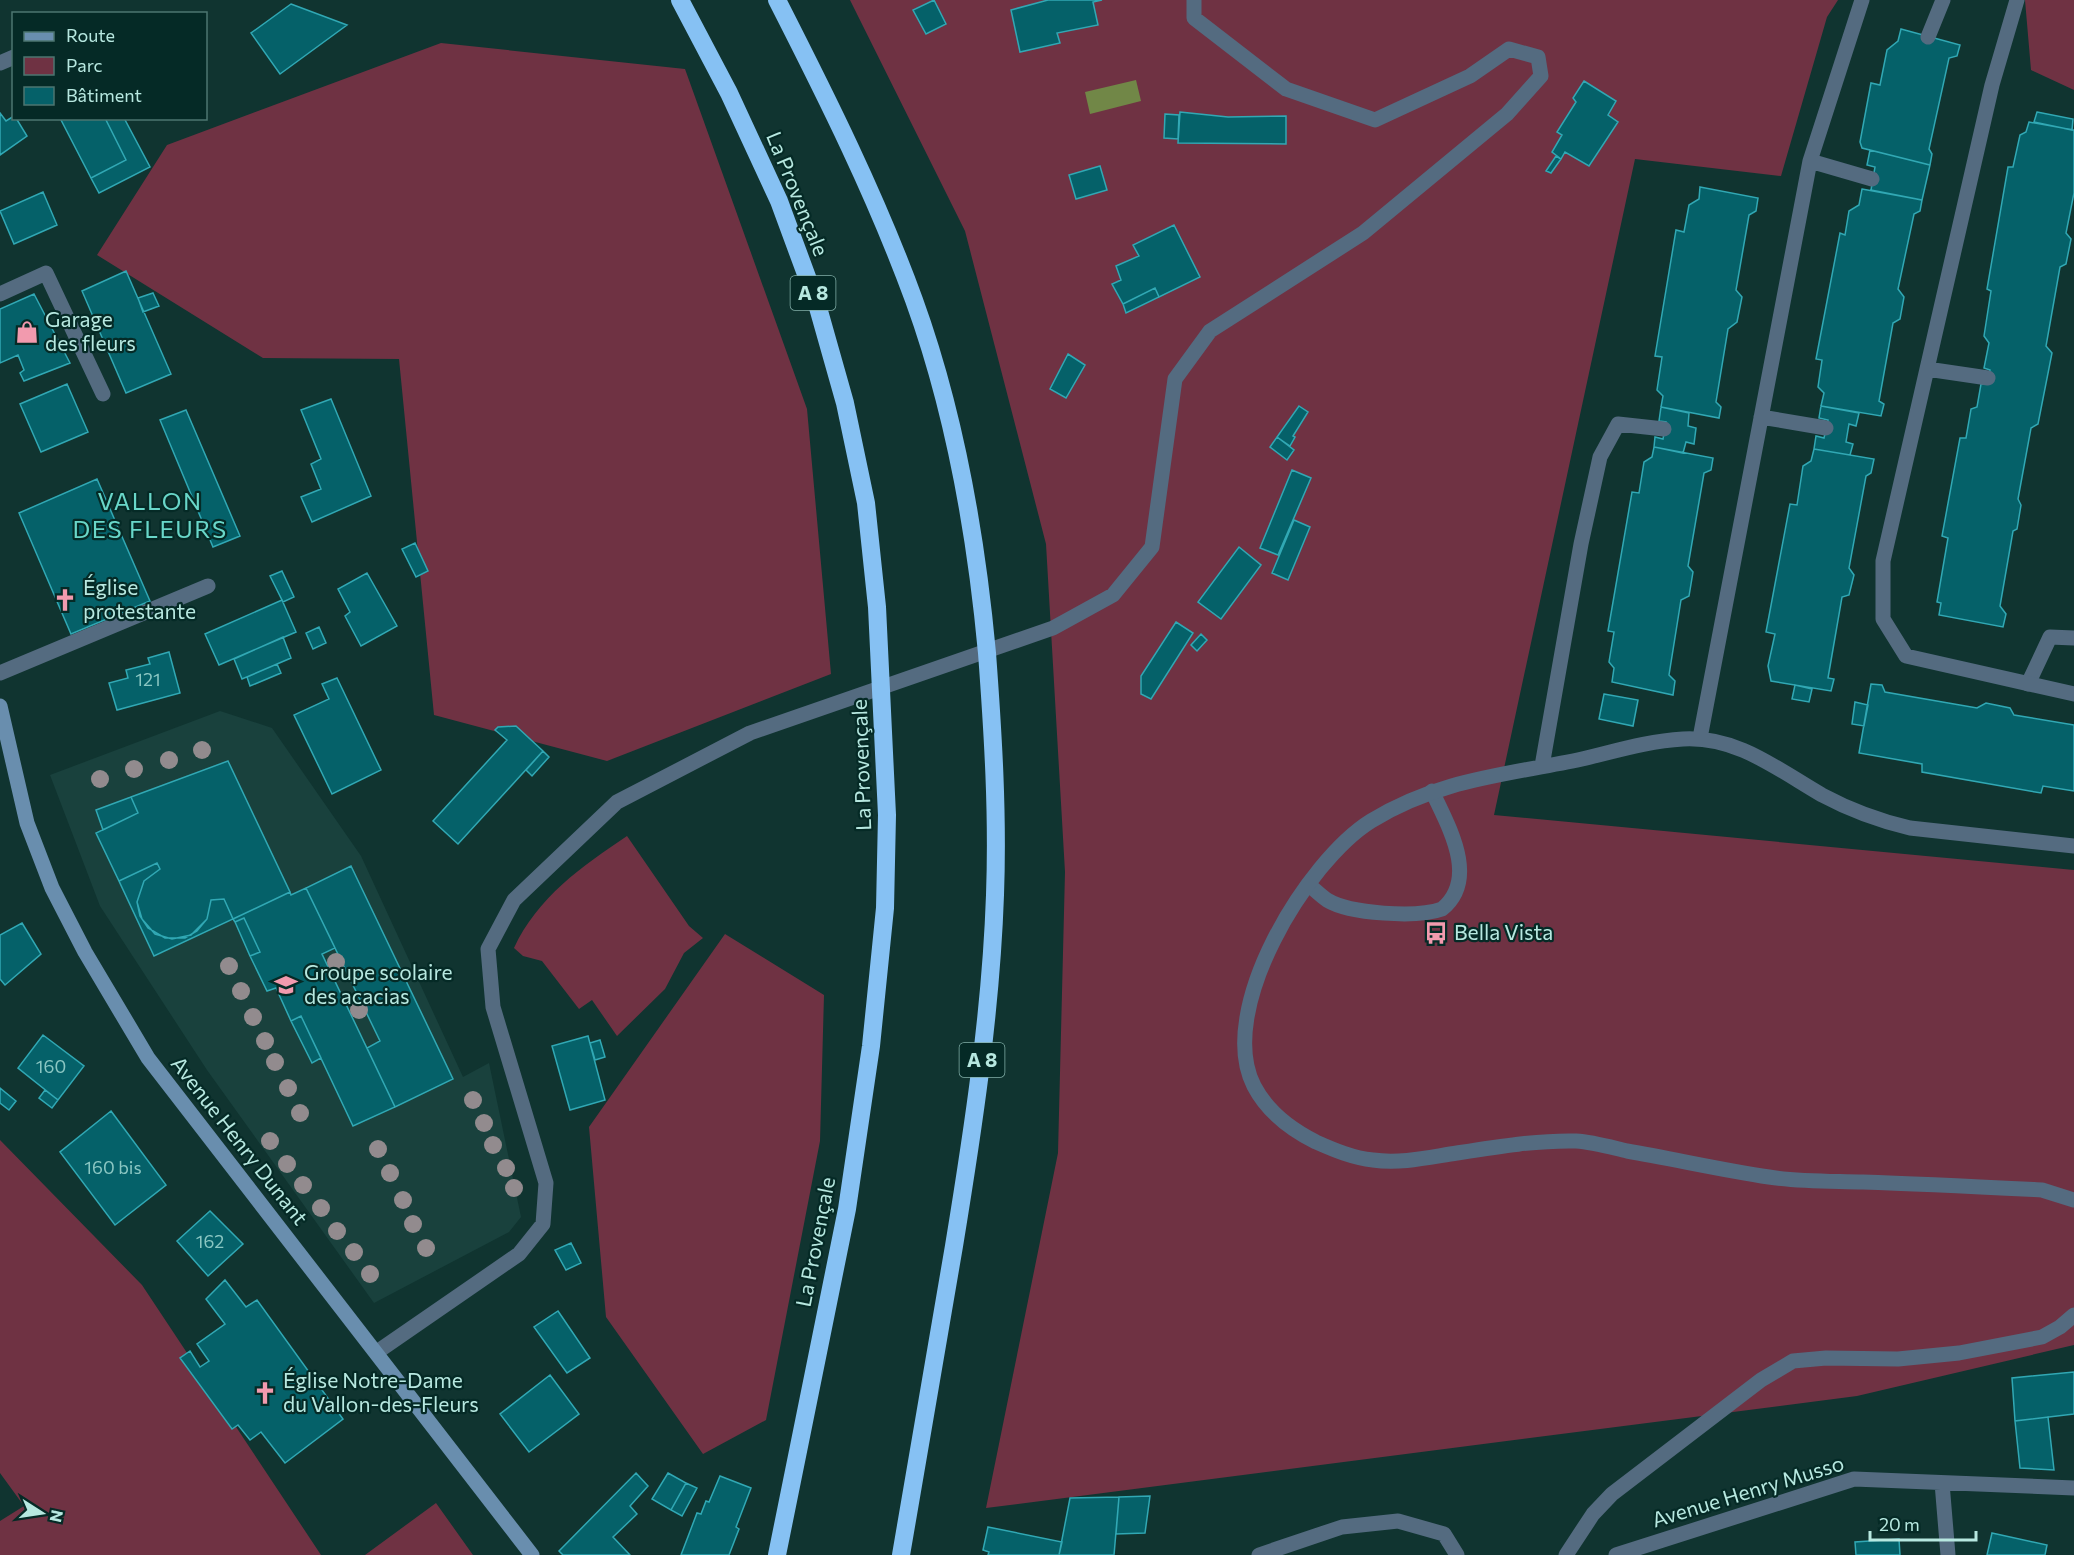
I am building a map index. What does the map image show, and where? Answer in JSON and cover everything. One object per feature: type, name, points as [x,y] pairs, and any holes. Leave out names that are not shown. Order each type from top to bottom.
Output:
[{"type":"highway","name":"La Provençale","points":[[680,0],[729,93],[779,201],[817,304],[845,403],[866,503],[877,607],[886,744],[885,908],[871,1046],[847,1209],[777,1555]]},
{"type":"highway","name":"A 8","points":[[777,0],[849,142],[915,301],[949,420],[972,523],[982,600],[992,716],[996,819],[995,897],[983,1051],[929,1401],[900,1555]]},
{"type":"street","points":[[376,1352],[519,1254],[543,1224],[546,1183],[493,1007],[488,950],[514,900],[617,802],[750,733],[1053,628],[1113,595],[1152,547],[1175,379],[1210,331],[1363,233],[1507,114],[1541,76],[1538,57],[1509,49],[1470,76],[1375,120],[1286,89],[1194,18],[1194,0]]},
{"type":"street","points":[[1700,738],[1810,161],[1862,0]]},
{"type":"street","points":[[1928,37],[1944,0]]},
{"type":"street","points":[[2017,0],[1992,85],[1883,561],[1883,619],[1906,656],[2074,694]]},
{"type":"street","points":[[1810,161],[1872,178]]},
{"type":"street","points":[[0,294],[46,273],[103,394]]},
{"type":"street","points":[[1927,369],[1988,378]]},
{"type":"street","points":[[1761,417],[1826,428]]},
{"type":"street","points":[[1542,766],[1581,544],[1600,457],[1618,424],[1664,429]]},
{"type":"street","points":[[0,673],[207,586]]},
{"type":"street","points":[[2028,684],[2050,637],[2074,638]]},
{"type":"street","name":"Avenue Henry Dunant","points":[[0,706],[27,824],[52,888],[85,952],[148,1058],[532,1555]]},
{"type":"street","points":[[2074,846],[1910,828],[1886,822],[1825,796],[1738,747],[1700,738],[1655,741],[1463,781],[1432,791],[1369,823],[1349,839],[1309,885],[1269,947],[1256,979],[1246,1016],[1247,1063],[1254,1086],[1288,1127],[1340,1152],[1371,1160],[1408,1161],[1482,1149],[1578,1141],[1773,1178],[2042,1190],[2074,1200]]},
{"type":"street","points":[[1309,885],[1327,900],[1356,910],[1423,913],[1442,909],[1455,888],[1460,861],[1432,791]]},
{"type":"street","points":[[1566,1555],[1593,1514],[1612,1494],[1761,1380],[1793,1361],[1826,1358],[1898,1359],[1959,1353],[2042,1337],[2061,1328],[2074,1315]]},
{"type":"street","name":"Avenue Henry Musso","points":[[1616,1555],[1854,1479],[2074,1488]]},
{"type":"street","points":[[1942,1483],[1948,1555]]},
{"type":"street","points":[[1259,1555],[1342,1527],[1398,1521],[1444,1534],[1457,1555]]},
{"type":"shaded area","points":[[1136,80],[1141,101],[1090,114],[1085,92]]},
{"type":"shaded area","name":"Groupe scolaire des acacias","points":[[220,711],[272,728],[361,856],[463,1077],[489,1063],[521,1217],[509,1232],[374,1303],[207,1070],[100,906],[50,775]]},
{"type":"green space","points":[[850,0],[1838,0],[1827,17],[1781,176],[1635,159],[1494,815],[2074,870],[2074,1345],[1857,1396],[986,1508],[1058,1153],[1065,872],[1046,544],[965,231]]},
{"type":"green space","points":[[2025,0],[2074,0],[2074,90],[2031,70]]},
{"type":"green space","points":[[441,43],[685,69],[807,409],[831,674],[607,761],[434,715],[399,359],[263,358],[97,255],[167,145]]},
{"type":"green space","points":[[627,836],[689,926],[703,938],[684,953],[665,989],[617,1036],[592,1000],[579,1009],[542,961],[523,956],[514,948],[535,914],[562,884]]},
{"type":"green space","points":[[725,934],[824,995],[820,1141],[766,1420],[703,1454],[606,1317],[589,1127]]},
{"type":"green space","points":[[0,1140],[142,1285],[321,1555],[0,1555],[0,1521],[24,1506],[0,1473]]},
{"type":"green space","points":[[436,1503],[473,1555],[365,1555]]},
{"type":"building","points":[[934,0],[946,24],[926,34],[913,10]]},
{"type":"building","points":[[1048,0],[1102,0],[1093,2],[1098,25],[1057,33],[1060,43],[1020,52],[1011,10]]},
{"type":"building","points":[[291,4],[347,25],[280,74],[251,33]]},
{"type":"building","points":[[1901,29],[1960,45],[1957,56],[1949,58],[1929,149],[1932,154],[1930,165],[1862,148],[1860,142],[1871,83],[1880,85],[1887,50],[1898,41]]},
{"type":"building","points":[[1584,81],[1616,101],[1608,115],[1618,122],[1589,166],[1565,152],[1561,159],[1552,152],[1562,135],[1557,132],[1576,102],[1573,98]]},
{"type":"building","points":[[1180,112],[1228,117],[1286,116],[1286,144],[1178,143]]},
{"type":"building","points":[[2037,112],[2073,119],[2072,130],[2034,122]]},
{"type":"building","points":[[0,113],[6,121],[12,117],[12,120],[17,120],[27,136],[0,155]]},
{"type":"building","points":[[1165,114],[1179,115],[1178,139],[1164,138]]},
{"type":"building","points":[[61,120],[106,120],[126,160],[91,178]]},
{"type":"building","points":[[106,120],[125,120],[150,167],[99,193],[91,178],[126,160]]},
{"type":"building","points":[[2029,122],[2074,130],[2074,193],[2066,233],[2071,239],[2066,264],[2060,267],[2046,346],[2052,353],[2038,424],[2031,428],[2018,499],[2021,505],[2017,529],[2013,531],[2000,606],[2006,614],[2003,627],[1939,615],[1941,603],[1937,602],[1948,538],[1942,536],[1960,438],[1966,438],[1971,409],[1977,407],[1981,384],[1987,384],[1990,370],[1984,368],[1989,343],[1984,336],[1991,291],[1987,289],[2008,167],[2013,167],[2020,135],[2026,132]]},
{"type":"building","points":[[1870,150],[1930,165],[1922,200],[1871,190],[1875,167],[1867,165]]},
{"type":"building","points":[[1556,156],[1561,159],[1551,173],[1546,171]]},
{"type":"building","points":[[1100,166],[1107,190],[1076,199],[1069,175]]},
{"type":"building","points":[[1700,187],[1758,198],[1756,211],[1749,215],[1736,290],[1742,297],[1737,322],[1728,329],[1716,402],[1721,407],[1719,418],[1661,407],[1663,396],[1657,390],[1662,357],[1655,356],[1676,230],[1684,232],[1689,205],[1699,199]]},
{"type":"building","points":[[1862,189],[1922,200],[1920,211],[1914,214],[1898,289],[1904,297],[1900,319],[1893,323],[1879,401],[1884,404],[1881,416],[1821,406],[1824,393],[1818,387],[1822,360],[1816,359],[1840,233],[1845,235],[1849,211],[1859,205]]},
{"type":"building","points":[[43,192],[57,225],[14,244],[0,211]]},
{"type":"building","points":[[1174,225],[1200,277],[1159,297],[1155,288],[1123,304],[1112,284],[1121,280],[1116,266],[1139,256],[1133,245]]},
{"type":"building","points":[[126,271],[171,374],[126,393],[82,291]]},
{"type":"building","points":[[1155,288],[1159,297],[1126,313],[1123,304]]},
{"type":"building","points":[[153,293],[159,306],[143,312],[138,298]]},
{"type":"building","name":"Garage des fleurs","points":[[34,294],[70,363],[24,381],[20,373],[24,370],[18,355],[0,363],[0,309]]},
{"type":"building","points":[[1068,354],[1085,365],[1066,398],[1050,389]]},
{"type":"building","points":[[67,384],[88,432],[41,452],[20,404]]},
{"type":"building","points":[[331,399],[371,496],[312,522],[301,497],[321,489],[311,464],[321,459],[301,410]]},
{"type":"building","points":[[1299,406],[1308,412],[1293,436],[1295,437],[1290,446],[1277,437]]},
{"type":"building","points":[[1821,406],[1859,413],[1856,426],[1849,424],[1846,442],[1853,444],[1850,455],[1814,449],[1816,436],[1824,438],[1828,420],[1819,418]]},
{"type":"building","points":[[1661,407],[1689,413],[1688,426],[1696,428],[1694,444],[1686,442],[1683,453],[1654,447],[1655,437],[1663,439],[1666,422],[1659,421]]},
{"type":"building","points":[[186,410],[240,536],[213,547],[160,420]]},
{"type":"building","points":[[1277,437],[1294,450],[1287,460],[1270,447]]},
{"type":"building","points":[[1654,447],[1713,458],[1711,470],[1704,473],[1688,566],[1693,572],[1689,596],[1681,600],[1669,675],[1675,681],[1673,695],[1612,682],[1614,668],[1609,662],[1614,632],[1608,631],[1632,492],[1639,493],[1644,462],[1652,457]]},
{"type":"building","points":[[1814,449],[1874,459],[1871,473],[1866,476],[1849,568],[1854,575],[1849,595],[1842,597],[1828,678],[1834,679],[1831,691],[1771,681],[1768,666],[1775,634],[1766,632],[1790,504],[1797,505],[1803,466],[1811,461]]},
{"type":"building","points":[[1292,470],[1311,478],[1278,555],[1260,548]]},
{"type":"building","points":[[97,479],[150,601],[71,634],[19,513]]},
{"type":"building","points":[[1294,520],[1310,527],[1288,580],[1272,573]]},
{"type":"building","points":[[415,543],[428,571],[416,577],[402,549]]},
{"type":"building","points":[[1239,547],[1261,565],[1221,619],[1198,602]]},
{"type":"building","points":[[282,571],[294,597],[283,602],[270,576]]},
{"type":"building","points":[[367,573],[397,626],[361,646],[345,616],[350,612],[338,589]]},
{"type":"building","points":[[282,600],[296,632],[219,665],[205,634]]},
{"type":"building","points":[[1176,622],[1193,633],[1151,699],[1141,694],[1141,676]]},
{"type":"building","points":[[319,627],[326,643],[313,649],[306,633]]},
{"type":"building","points":[[1201,634],[1207,640],[1197,651],[1191,645]]},
{"type":"building","points":[[283,637],[291,658],[242,679],[234,659]]},
{"type":"building","points":[[169,652],[180,693],[117,710],[109,683],[128,678],[126,670],[150,664],[148,658]]},
{"type":"building","points":[[277,664],[281,673],[250,686],[247,677]]},
{"type":"building","points":[[337,678],[381,770],[332,794],[294,715],[329,699],[322,684]]},
{"type":"building","points":[[1871,684],[1882,685],[1885,692],[1977,708],[1986,703],[2010,708],[2014,715],[2074,725],[2074,791],[2043,786],[2041,793],[1922,772],[1922,764],[1859,753]]},
{"type":"building","points":[[1795,685],[1812,689],[1809,702],[1792,699]]},
{"type":"building","points":[[1604,694],[1638,700],[1633,726],[1599,719]]},
{"type":"building","points":[[1855,702],[1868,705],[1864,726],[1852,724]]},
{"type":"building","points":[[516,726],[543,751],[458,844],[433,821],[507,740],[495,730],[498,727]]},
{"type":"building","points":[[543,751],[549,757],[532,776],[526,770]]},
{"type":"building","points":[[228,761],[290,892],[233,919],[224,899],[211,900],[207,919],[197,931],[185,938],[165,938],[148,928],[140,916],[137,902],[144,881],[160,869],[157,863],[119,881],[96,833],[138,813],[131,797]]},
{"type":"building","points":[[131,797],[138,813],[103,830],[96,810]]},
{"type":"building","points":[[157,863],[160,869],[144,881],[137,902],[142,919],[155,934],[172,939],[191,935],[207,919],[211,900],[224,899],[233,919],[154,956],[119,881]]},
{"type":"building","points":[[351,866],[453,1079],[395,1107],[367,1048],[380,1041],[306,888]]},
{"type":"building","points":[[306,888],[335,948],[322,954],[395,1107],[353,1126],[301,1016],[291,1021],[276,988],[267,991],[250,956],[260,952],[244,918],[235,922],[233,919],[290,892],[291,895]]},
{"type":"building","points":[[244,918],[260,952],[250,956],[235,922]]},
{"type":"building","points":[[22,923],[41,954],[5,985],[0,979],[0,935]]},
{"type":"building","points":[[301,1016],[321,1058],[312,1063],[291,1021]]},
{"type":"building","points":[[43,1035],[84,1066],[58,1100],[18,1068]]},
{"type":"building","points":[[588,1036],[605,1100],[570,1110],[552,1046]]},
{"type":"building","points":[[600,1040],[605,1057],[595,1060],[590,1043]]},
{"type":"building","points":[[0,1088],[16,1101],[9,1110],[0,1103]]},
{"type":"building","points":[[45,1090],[58,1100],[52,1108],[39,1098]]},
{"type":"building","points":[[111,1111],[166,1185],[115,1225],[60,1152]]},
{"type":"building","points":[[210,1211],[243,1244],[208,1276],[177,1241]]},
{"type":"building","points":[[571,1243],[581,1263],[566,1270],[555,1250]]},
{"type":"building","name":"Église Notre-Dame du Vallon-des-Fleurs","points":[[225,1280],[246,1307],[257,1300],[343,1419],[285,1463],[261,1432],[250,1440],[238,1425],[232,1429],[180,1358],[190,1351],[200,1367],[209,1361],[197,1344],[225,1324],[206,1299]]},
{"type":"building","points":[[558,1311],[590,1358],[567,1373],[534,1327]]},
{"type":"building","points":[[2074,1372],[2074,1414],[2015,1421],[2012,1378]]},
{"type":"building","points":[[550,1375],[579,1414],[529,1452],[500,1414]]},
{"type":"building","points":[[2048,1417],[2054,1470],[2020,1468],[2015,1421]]},
{"type":"building","points":[[636,1473],[648,1486],[630,1506],[637,1514],[613,1537],[630,1555],[563,1555],[559,1551]]},
{"type":"building","points":[[668,1473],[686,1483],[671,1510],[652,1499]]},
{"type":"building","points":[[720,1476],[751,1488],[736,1527],[739,1529],[729,1555],[681,1555],[697,1513],[701,1514],[706,1501],[709,1502]]},
{"type":"building","points":[[686,1483],[697,1488],[682,1516],[671,1510]]},
{"type":"building","points":[[1150,1496],[1145,1533],[1116,1534],[1119,1497]]},
{"type":"building","points":[[1119,1497],[1114,1555],[1059,1555],[1070,1498]]},
{"type":"building","points":[[988,1527],[1062,1542],[1059,1555],[988,1555],[989,1552],[983,1550]]},
{"type":"building","points":[[1992,1533],[2047,1545],[2045,1555],[1987,1555]]},
{"type":"building","points":[[1899,1539],[1900,1555],[1856,1555],[1855,1542]]},
{"type":"place","name":"Garage des fleurs","points":[[27,332]]},
{"type":"place","name":"Église protestante","points":[[65,600]]},
{"type":"place","name":"Bella Vista","points":[[1436,933]]},
{"type":"place","name":"Groupe scolaire des acacias","points":[[286,985]]},
{"type":"place","name":"Église Notre-Dame du Vallon-des-Fleurs","points":[[265,1393]]},
{"type":"district","name":"VALLON DES FLEURS","points":[[150,516]]}]
